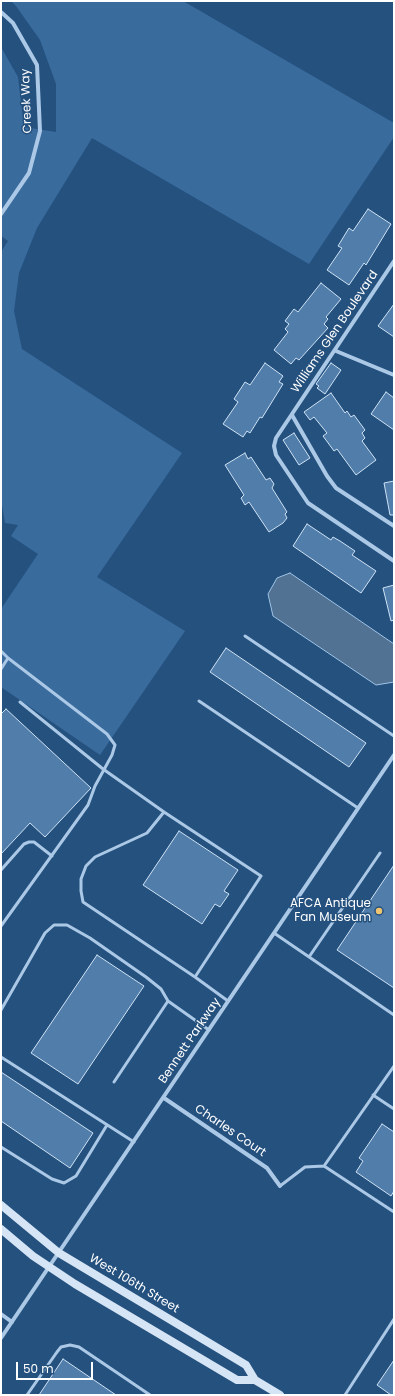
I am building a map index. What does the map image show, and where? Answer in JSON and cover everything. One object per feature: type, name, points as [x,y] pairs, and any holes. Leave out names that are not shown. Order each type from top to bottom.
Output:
[{"type":"street","name":"Creek Way","points":[[1,12],[13,23],[37,65],[40,131],[30,173],[1,214]]},
{"type":"street","name":"Williams Glen Boulevard","points":[[394,261],[336,351],[276,438],[274,446],[276,455],[308,503],[394,561]]},
{"type":"street","points":[[336,351],[394,375]]},
{"type":"street","points":[[292,415],[327,476],[336,488],[394,526]]},
{"type":"street","name":"Bennett Parkway","points":[[1,1338],[394,755]]},
{"type":"street","name":"Charles Court","points":[[164,1098],[267,1168],[280,1186]]},
{"type":"street","name":"West 106th Street","points":[[1,1205],[59,1253],[246,1365],[255,1380],[280,1395]]},
{"type":"street","name":"West 106th Street","points":[[1,1229],[49,1267],[237,1380],[255,1380]]},
{"type":"street","points":[[1,1314],[12,1322]]},
{"type":"lane","points":[[245,636],[394,736]]},
{"type":"lane","points":[[1,651],[107,734],[115,745],[112,755],[103,769],[88,806],[1,926]]},
{"type":"lane","points":[[1,669],[8,658]]},
{"type":"lane","points":[[199,701],[358,808]]},
{"type":"lane","points":[[20,702],[103,769],[164,812],[261,876],[195,977]]},
{"type":"lane","points":[[164,812],[147,833],[94,857],[86,866],[81,879],[83,902],[195,977],[228,1002]]},
{"type":"lane","points":[[1,870],[24,844],[29,842],[34,842],[52,856]]},
{"type":"lane","points":[[309,957],[380,853]]},
{"type":"lane","points":[[1,1010],[31,955],[45,933],[54,925],[67,925],[90,938],[162,989],[168,1001],[209,1030]]},
{"type":"lane","points":[[274,933],[394,1016]]},
{"type":"lane","points":[[114,1082],[168,1001]]},
{"type":"lane","points":[[1,1056],[134,1142]]},
{"type":"lane","points":[[324,1166],[394,1066]]},
{"type":"lane","points":[[373,1094],[394,1108]]},
{"type":"lane","points":[[1,1147],[52,1179],[64,1183],[76,1176],[107,1125]]},
{"type":"lane","points":[[280,1186],[305,1167],[324,1166],[394,1212]]},
{"type":"lane","points":[[345,1395],[394,1319]]},
{"type":"lane","points":[[28,1395],[61,1347],[70,1344],[79,1347],[150,1395]]},
{"type":"shaded area","points":[[11,1],[183,1],[394,123],[394,137],[309,264],[92,138],[37,228],[19,273],[14,311],[22,349],[182,453],[97,577],[185,631],[100,755],[1,687],[1,609],[38,554],[11,536],[18,525],[5,523],[1,499],[1,252],[8,241],[1,236],[1,47],[18,77],[24,127],[56,132],[56,84],[40,40]]},
{"type":"shaded area","points":[[290,573],[394,644],[394,682],[376,685],[273,616],[268,594],[277,578]]},
{"type":"building","points":[[368,209],[391,224],[366,265],[364,263],[349,285],[327,270],[342,248],[338,246],[349,228],[353,231]]},
{"type":"building","points":[[321,283],[341,299],[326,317],[328,319],[324,324],[328,328],[299,360],[296,358],[291,364],[274,350],[288,332],[285,329],[289,324],[285,321],[294,309],[298,312]]},
{"type":"building","points":[[394,304],[394,337],[378,326]]},
{"type":"building","points":[[265,363],[283,376],[279,382],[283,384],[262,418],[260,417],[250,433],[247,431],[243,437],[223,424],[238,402],[234,399],[245,382],[250,385]]},
{"type":"building","points":[[331,363],[341,370],[325,394],[317,388],[319,386],[316,384]]},
{"type":"building","points":[[386,392],[394,398],[394,430],[371,414]]},
{"type":"building","points":[[331,393],[345,413],[347,411],[351,417],[354,415],[365,430],[362,433],[365,438],[362,441],[376,460],[356,475],[337,449],[334,451],[323,436],[327,433],[314,417],[310,420],[304,412]]},
{"type":"building","points":[[294,433],[310,458],[299,465],[283,440]]},
{"type":"building","points":[[245,453],[248,459],[251,457],[266,480],[270,478],[274,484],[272,488],[287,512],[285,514],[287,518],[283,523],[269,532],[249,502],[245,505],[241,498],[244,495],[225,465]]},
{"type":"building","points":[[394,481],[394,515],[390,515],[384,483]]},
{"type":"building","points":[[307,524],[331,540],[333,537],[355,551],[352,555],[376,571],[361,593],[293,546]]},
{"type":"building","points":[[394,585],[394,620],[391,621],[383,588]]},
{"type":"building","points":[[226,648],[366,743],[349,767],[210,672]]},
{"type":"building","points":[[6,709],[91,788],[45,837],[30,823],[1,854],[1,714]]},
{"type":"building","points":[[179,831],[238,870],[224,891],[229,894],[220,907],[215,904],[202,924],[143,885]]},
{"type":"building","name":"AFCA Antique Fan Museum","points":[[394,865],[394,988],[337,950]]},
{"type":"building","points":[[97,955],[144,986],[78,1084],[31,1053]]},
{"type":"building","points":[[1,1072],[93,1133],[70,1168],[1,1121]]},
{"type":"building","points":[[382,1124],[394,1132],[394,1191],[391,1196],[356,1172],[363,1161],[359,1158]]},
{"type":"building","points":[[63,1359],[116,1395],[39,1395]]},
{"type":"building","points":[[394,1360],[394,1395],[391,1395],[377,1385]]},
{"type":"place","name":"AFCA Antique Fan Museum","points":[[379,911]]}]
